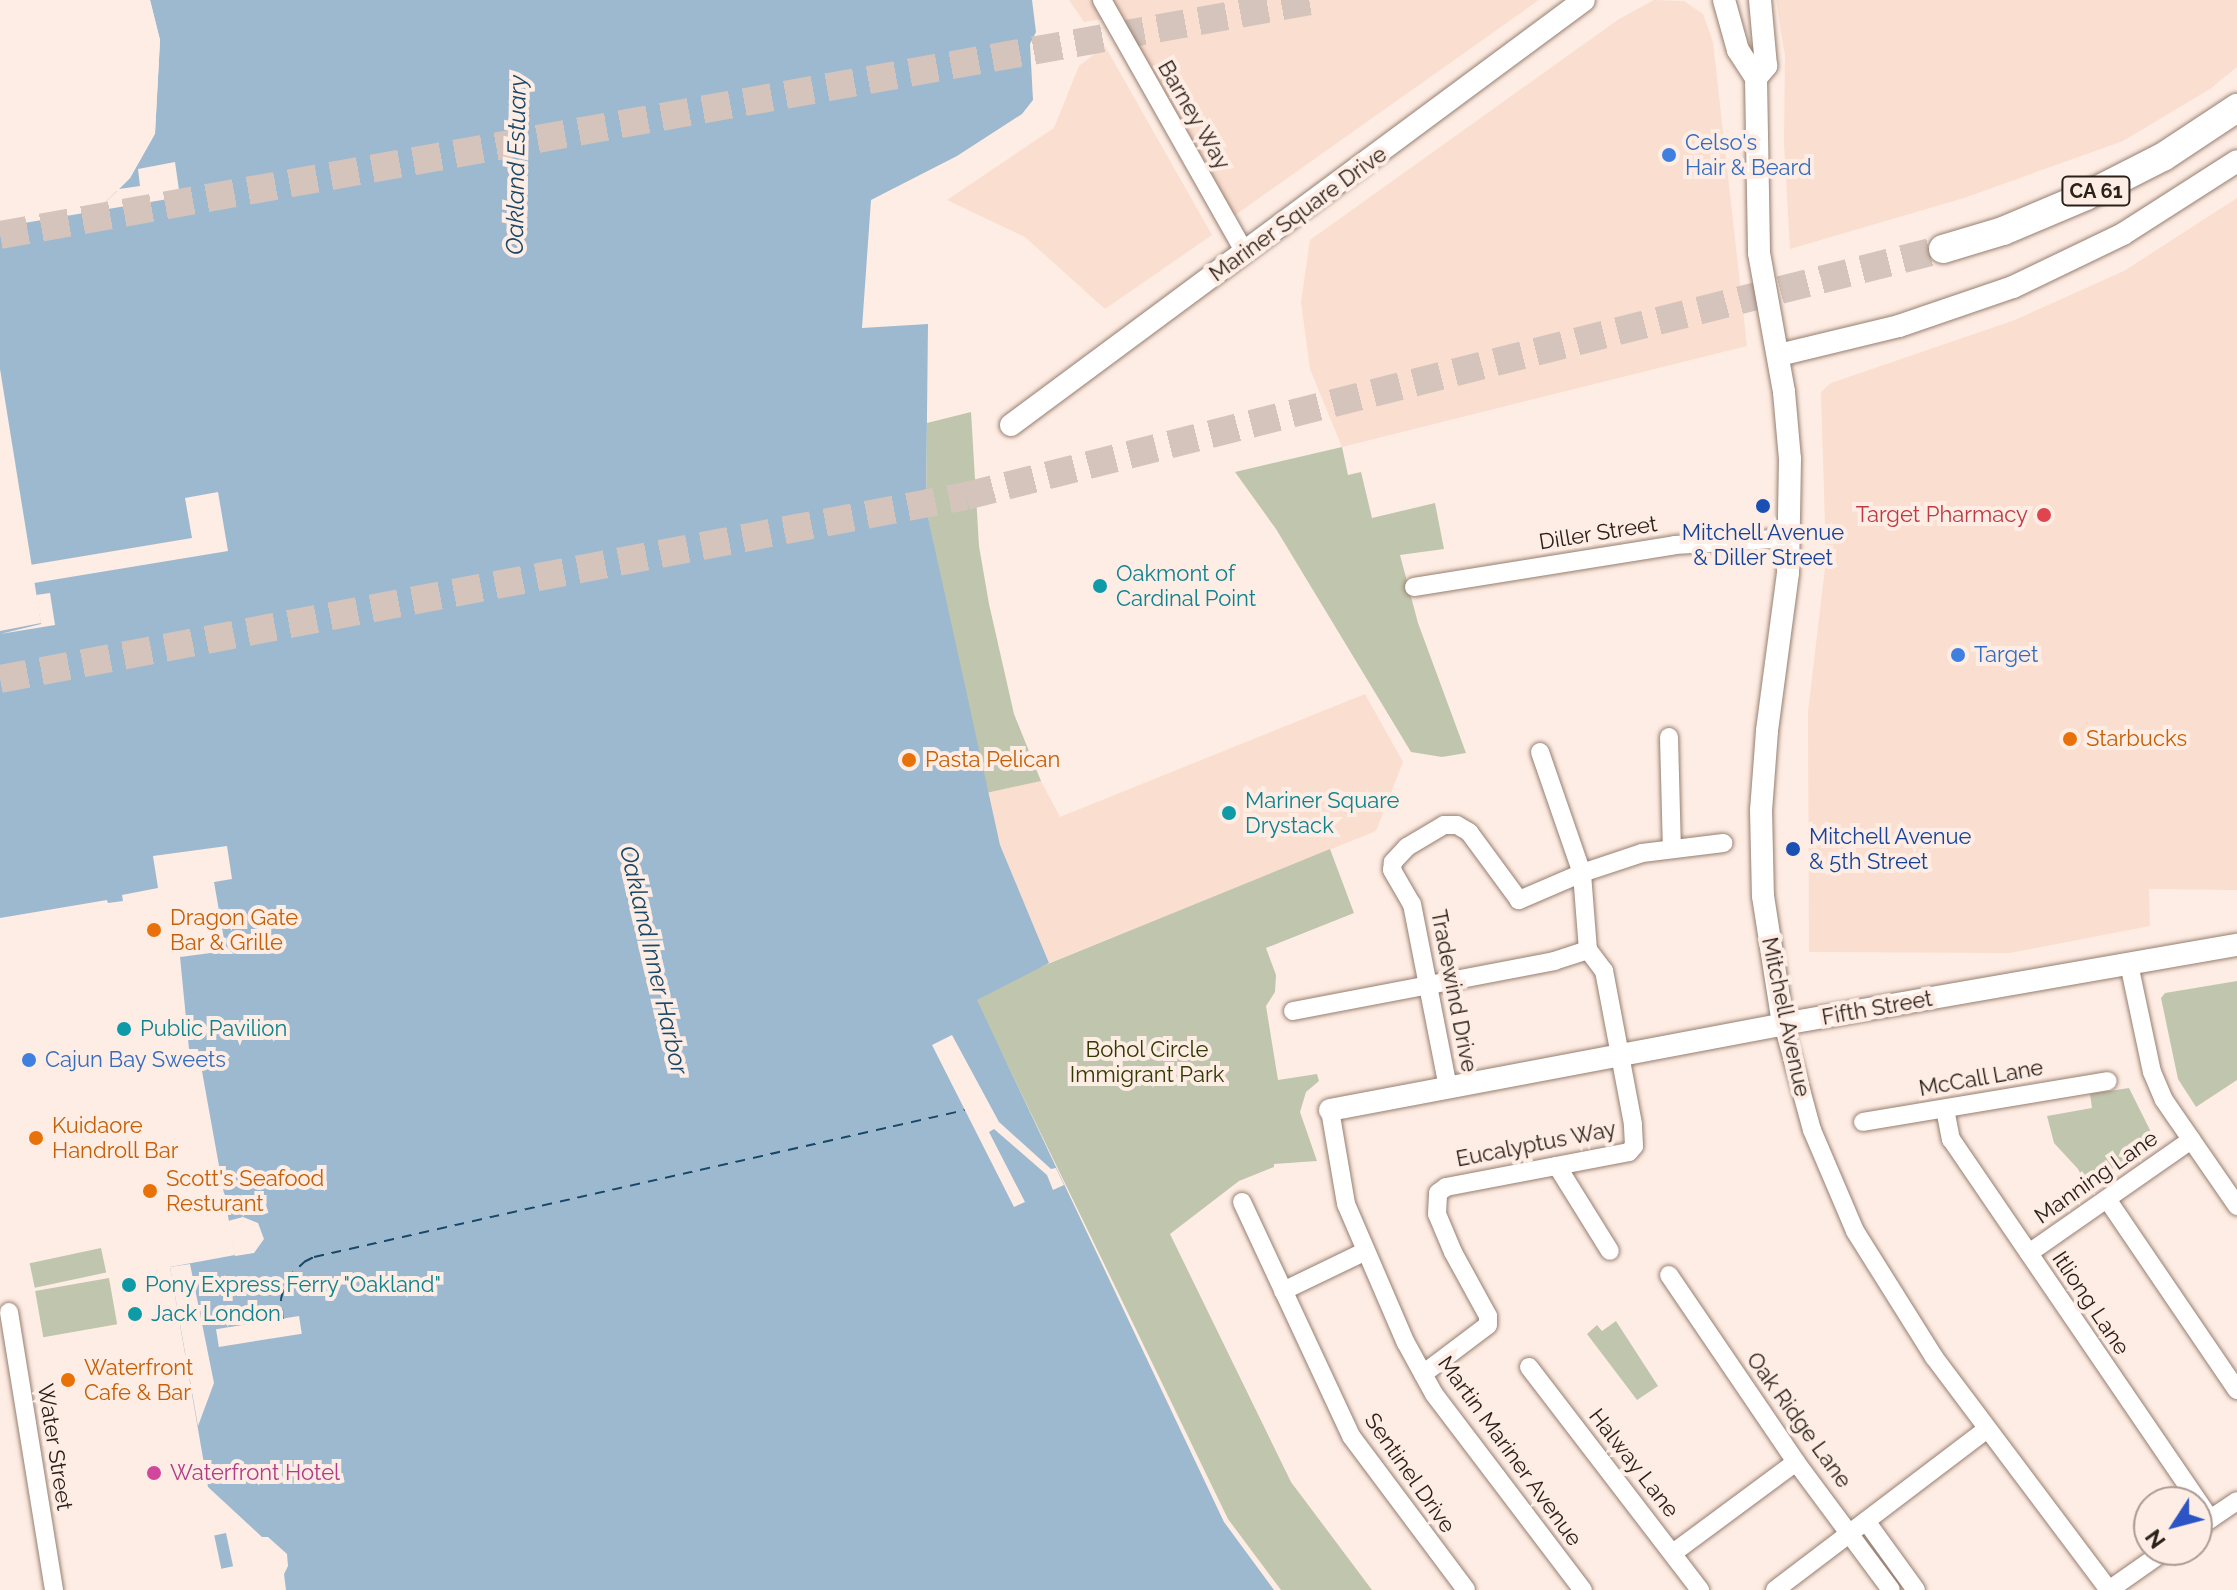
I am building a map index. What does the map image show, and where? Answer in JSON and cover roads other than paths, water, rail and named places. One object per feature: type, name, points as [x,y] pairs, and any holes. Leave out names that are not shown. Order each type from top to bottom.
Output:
[{"type":"main road","name":"CA 61","points":[[1943,249],[2003,231],[2086,196],[2163,157],[2237,108]]},
{"type":"street","name":"Barney Way","points":[[1102,0],[1245,253]]},
{"type":"street","name":"Mariner Square Drive","points":[[1011,425],[1584,0]]},
{"type":"street","name":"Mitchell Avenue","points":[[1760,0],[1766,66],[1756,78],[1756,218],[1765,295],[1779,355],[1788,435],[1790,538],[1784,611],[1767,731],[1761,810],[1763,896],[1783,1024],[1812,1130],[1855,1231],[1927,1347],[1986,1430],[2109,1590]]},
{"type":"street","points":[[1725,5],[1738,50],[1756,78]]},
{"type":"street","points":[[1779,355],[1899,326],[2013,287],[2123,234],[2237,161]]},
{"type":"street","name":"Diller Street","points":[[1414,587],[1675,545],[1790,538]]},
{"type":"street","points":[[1669,737],[1672,849]]},
{"type":"street","points":[[1540,752],[1582,873],[1588,950],[1604,971],[1621,1055]]},
{"type":"street","name":"Tradewind Drive","points":[[1448,1088],[1412,904],[1392,874],[1393,862],[1407,847],[1444,825],[1457,825],[1469,832],[1519,900],[1582,873]]},
{"type":"street","points":[[1582,873],[1642,853],[1723,843]]},
{"type":"street","name":"Fifth Street","points":[[1330,1110],[1783,1024],[2237,945]]},
{"type":"street","points":[[1293,1011],[1554,961],[1588,950]]},
{"type":"street","points":[[2129,964],[2152,1072],[2164,1100],[2191,1140],[2231,1185],[2237,1206]]},
{"type":"street","name":"Eucalyptus Way","points":[[1423,1374],[1488,1325],[1488,1316],[1453,1252],[1437,1214],[1438,1193],[1446,1187],[1629,1152],[1634,1146],[1621,1055]]},
{"type":"street","name":"McCall Lane","points":[[1863,1122],[2108,1081]]},
{"type":"street","name":"Itliong Lane","points":[[1945,1109],[1951,1139],[2029,1253],[2179,1486]]},
{"type":"street","name":"Martin Mariner Avenue","points":[[1330,1110],[1346,1204],[1364,1252],[1423,1374],[1583,1590]]},
{"type":"street","name":"Manning Lane","points":[[2029,1253],[2191,1140]]},
{"type":"street","points":[[1557,1166],[1610,1251]]},
{"type":"street","points":[[2107,1199],[2237,1390]]},
{"type":"street","name":"Sentinel Drive","points":[[1242,1202],[1351,1436],[1466,1590]]},
{"type":"street","points":[[1283,1291],[1364,1252]]},
{"type":"street","name":"Oak Ridge Lane","points":[[1669,1275],[1796,1462],[1859,1526],[1891,1590]]},
{"type":"street","name":"Water Street","points":[[9,1312],[54,1590]]},
{"type":"street","name":"Halway Lane","points":[[1529,1367],[1700,1590]]},
{"type":"street","points":[[1775,1590],[1986,1430]]},
{"type":"street","points":[[1673,1553],[1796,1462]]},
{"type":"street","points":[[2213,1518],[2237,1501]]},
{"type":"street","points":[[1859,1526],[1914,1589]]},
{"type":"street","points":[[2109,1590],[2143,1566]]},
{"type":"water","points":[[150,0],[1032,0],[1036,32],[1030,44],[1033,100],[1022,114],[957,156],[871,200],[862,328],[928,324],[926,508],[1000,845],[1049,963],[977,1000],[1224,1522],[1274,1590],[286,1590],[284,1574],[288,1566],[287,1554],[268,1537],[262,1537],[208,1487],[170,1267],[235,1255],[198,1049],[189,1049],[180,957],[226,951],[214,882],[232,879],[227,846],[153,856],[158,888],[122,895],[123,901],[108,903],[107,900],[0,918],[0,631],[41,623],[0,369],[0,227],[96,211],[130,178],[155,133],[160,40]]},
{"type":"water","points":[[226,1533],[233,1566],[221,1569],[214,1535]]},
{"type":"tunnel","points":[[0,235],[1316,0]]},
{"type":"tunnel","points":[[0,679],[966,496],[1943,249]]},
{"type":"place","name":"Celso's Hair & Beard","points":[[1669,155]]},
{"type":"place","name":"Mitchell Avenue & Diller Street","points":[[1763,506]]},
{"type":"place","name":"Target Pharmacy","points":[[2044,515]]},
{"type":"place","name":"Oakmont of Cardinal Point","points":[[1100,586]]},
{"type":"place","name":"Target","points":[[1958,655]]},
{"type":"place","name":"Starbucks","points":[[2070,739]]},
{"type":"place","name":"Pasta Pelican","points":[[909,760]]},
{"type":"place","name":"Mariner Square Drystack","points":[[1229,813]]},
{"type":"place","name":"Mitchell Avenue & 5th Street","points":[[1793,849]]},
{"type":"place","name":"Dragon Gate Bar & Grille","points":[[154,930]]},
{"type":"place","name":"Public Pavilion","points":[[124,1029]]},
{"type":"place","name":"Cajun Bay Sweets","points":[[29,1060]]},
{"type":"place","name":"Kuidaore Handroll Bar","points":[[36,1138]]},
{"type":"place","name":"Scott's Seafood Resturant","points":[[150,1191]]},
{"type":"place","name":"Pony Express Ferry \"Oakland\"","points":[[129,1285]]},
{"type":"place","name":"Jack London","points":[[135,1314]]},
{"type":"place","name":"Waterfront Cafe & Bar","points":[[68,1380]]},
{"type":"place","name":"Waterfront Hotel","points":[[154,1473]]},
{"type":"water label","name":"Oakland Estuary","points":[[516,165]]},
{"type":"water label","name":"Oakland Inner Harbor","points":[[654,960]]},
{"type":"park label","name":"Bohol Circle Immigrant Park","points":[[1147,1062]]}]
